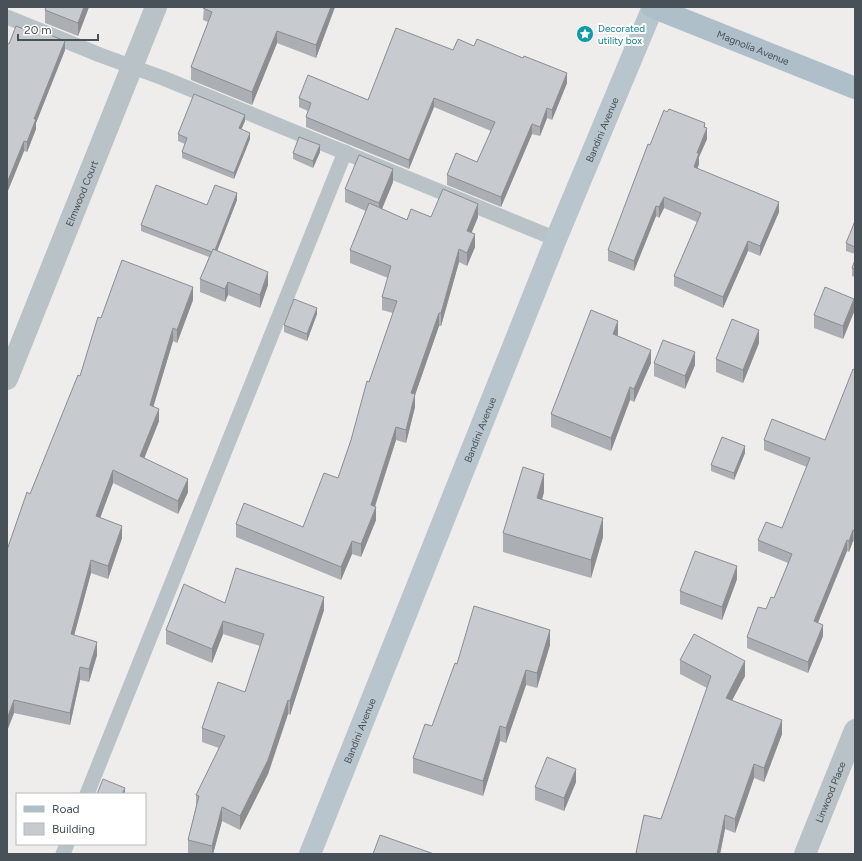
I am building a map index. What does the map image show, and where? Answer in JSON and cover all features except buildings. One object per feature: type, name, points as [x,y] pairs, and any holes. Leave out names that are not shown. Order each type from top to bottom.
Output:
[{"type":"main road","name":"Magnolia Avenue","points":[[653,7],[855,88]]},
{"type":"street","name":"Elmwood Court","points":[[7,379],[131,66],[156,7]]},
{"type":"street","name":"Bandini Avenue","points":[[310,854],[556,239],[653,7]]},
{"type":"street","name":"Linwood Place","points":[[805,854],[855,730]]},
{"type":"lane","points":[[7,17],[100,56],[131,66],[345,152],[556,239]]},
{"type":"lane","points":[[87,793],[345,152]]},
{"type":"place","name":"Decorated utility box","points":[[585,34]]}]
